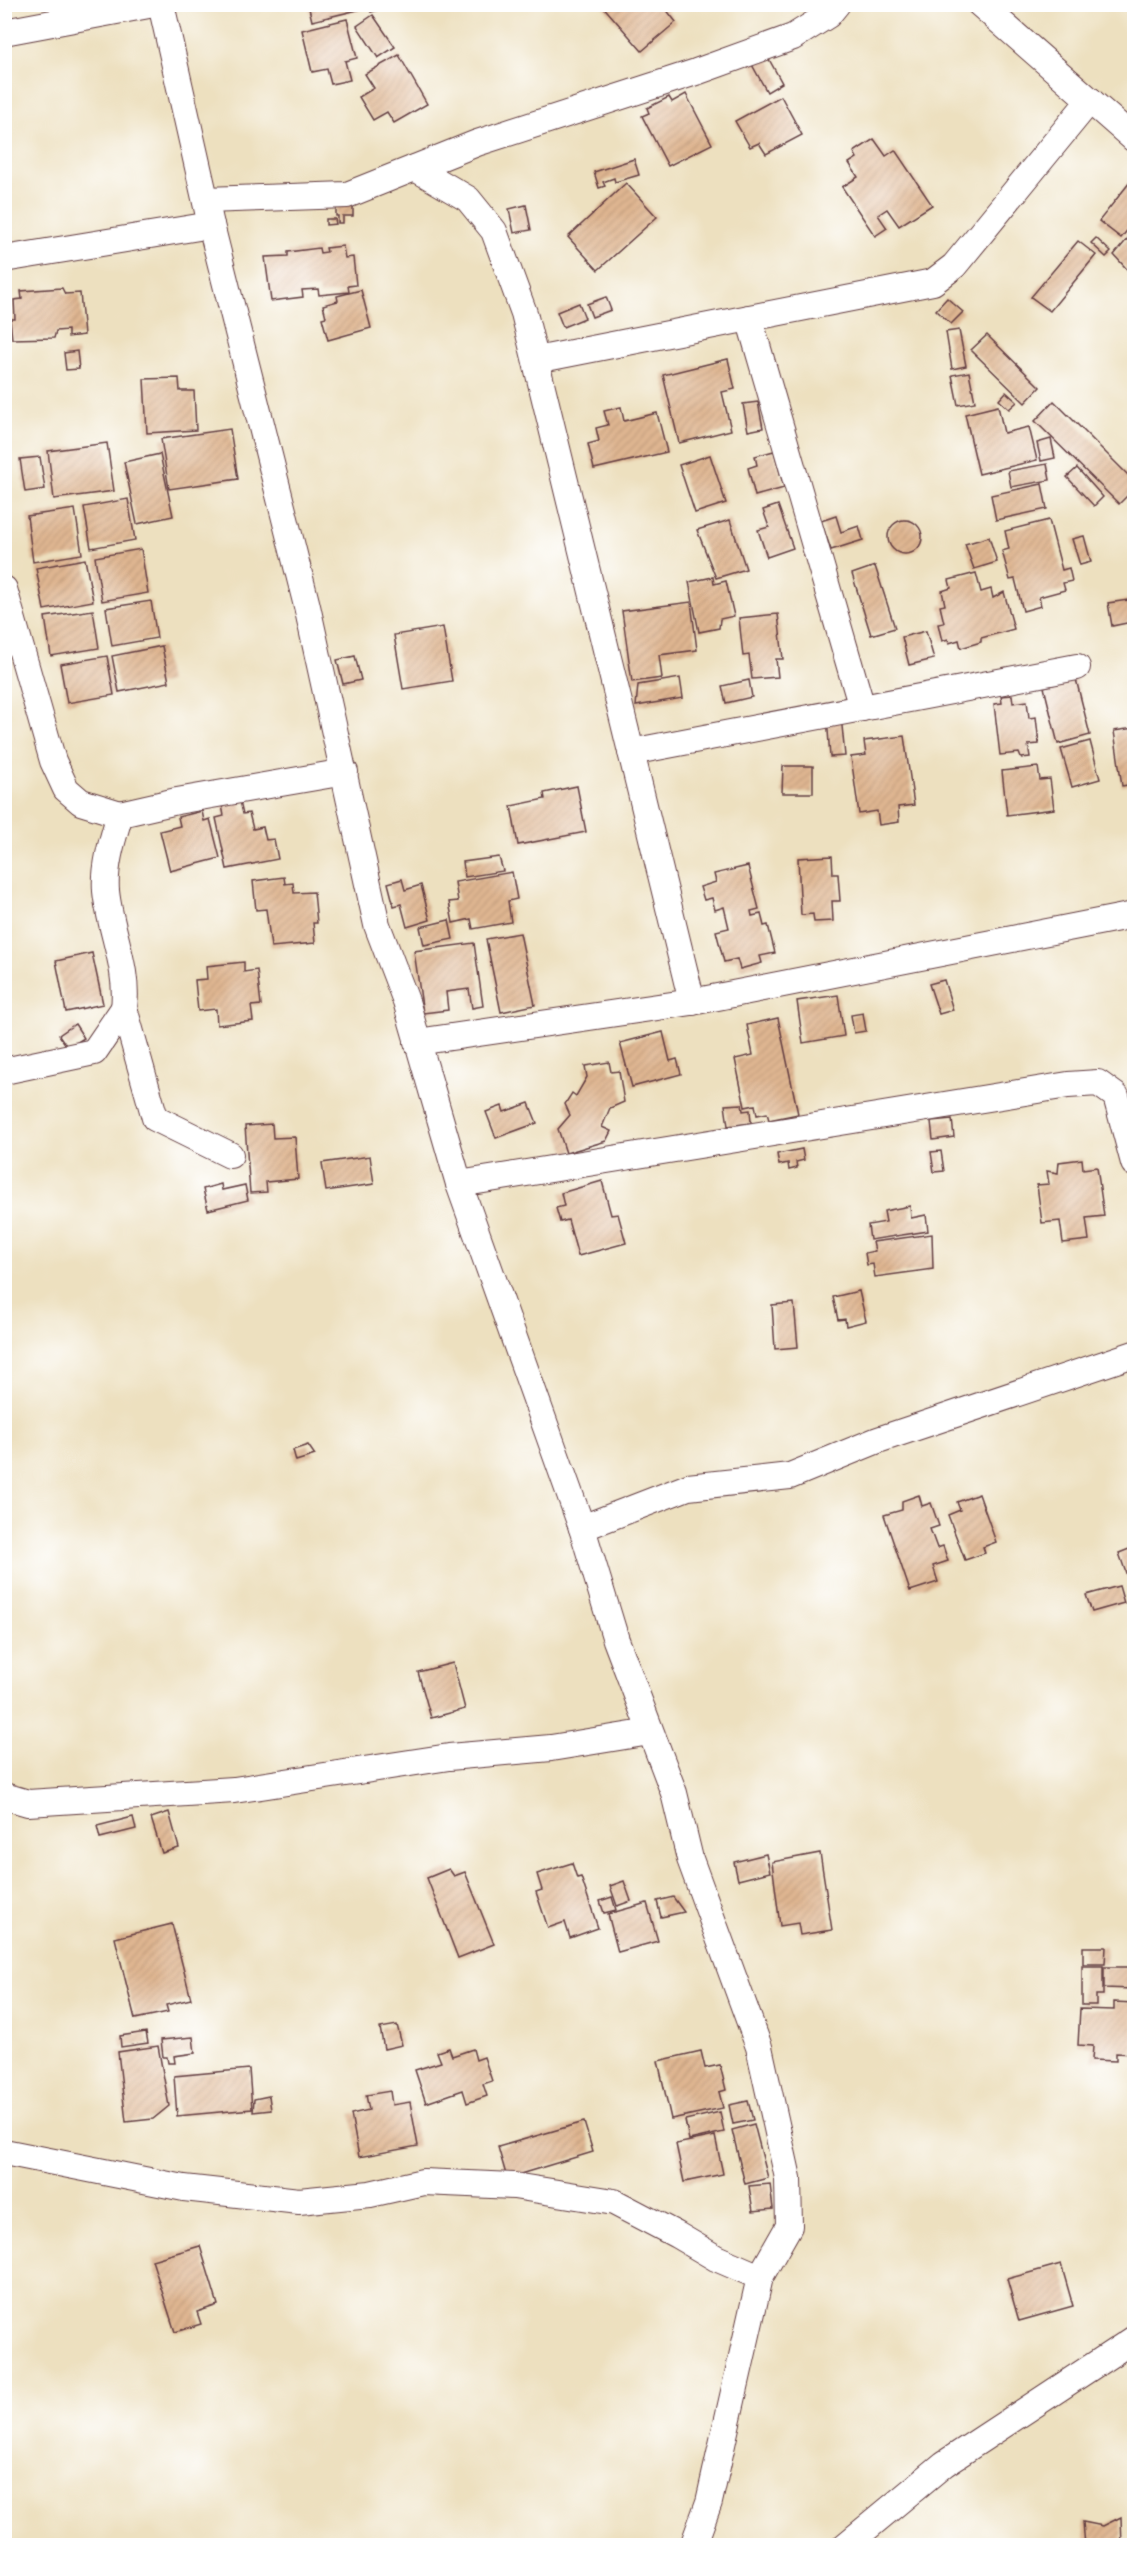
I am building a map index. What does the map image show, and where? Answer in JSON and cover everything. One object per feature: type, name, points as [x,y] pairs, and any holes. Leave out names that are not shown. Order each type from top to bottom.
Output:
[{"type":"street","points":[[4,32],[154,4]]},
{"type":"street","points":[[161,4],[211,225],[307,606],[377,925],[406,1001],[459,1184],[582,1528],[616,1640],[674,1793],[690,1859],[759,2047],[788,2178],[789,2226],[760,2277],[709,2502],[693,2546]]},
{"type":"street","points":[[206,200],[347,195],[477,142],[696,72],[793,38],[828,15],[837,4]]},
{"type":"street","points":[[980,4],[1134,139]]},
{"type":"street","points":[[536,360],[933,282],[954,266],[1090,100]]},
{"type":"street","points":[[415,168],[468,199],[494,231],[525,313],[692,1002]]},
{"type":"street","points":[[4,259],[211,225]]},
{"type":"street","points":[[749,318],[862,708]]},
{"type":"street","points":[[4,589],[53,761],[66,789],[81,802],[120,814],[177,801],[345,772]]},
{"type":"street","points":[[631,752],[1077,667]]},
{"type":"street","points":[[120,814],[110,849],[106,890],[127,987],[124,1008],[155,1118],[230,1155]]},
{"type":"street","points":[[417,1042],[692,1002],[1134,915]]},
{"type":"street","points":[[4,1071],[94,1052],[124,1008]]},
{"type":"street","points":[[459,1184],[1057,1086],[1098,1083],[1116,1096],[1134,1163]]},
{"type":"street","points":[[582,1528],[688,1487],[790,1476],[878,1440],[1134,1354]]},
{"type":"street","points":[[4,1796],[28,1803],[234,1790],[449,1757],[551,1748],[651,1732]]},
{"type":"street","points":[[7,2154],[184,2187],[299,2201],[370,2194],[423,2182],[514,2186],[614,2202],[716,2258],[760,2277]]},
{"type":"street","points":[[845,2546],[944,2464],[1134,2339]]},
{"type":"building","points":[[308,4],[396,5],[371,12],[370,7],[312,21]]},
{"type":"building","points":[[601,4],[662,4],[676,22],[642,51]]},
{"type":"building","points":[[373,15],[395,47],[378,58],[357,26]]},
{"type":"building","points":[[347,19],[357,58],[345,61],[350,80],[331,84],[327,69],[312,72],[302,30]]},
{"type":"building","points":[[765,52],[782,83],[767,92],[750,61]]},
{"type":"building","points":[[399,55],[427,104],[394,123],[387,112],[373,120],[359,97],[374,88],[365,74]]},
{"type":"building","points":[[686,94],[712,144],[668,166],[642,116],[649,113],[647,108],[669,97],[672,102]]},
{"type":"building","points":[[781,96],[802,135],[766,154],[759,143],[750,147],[735,121]]},
{"type":"building","points":[[874,139],[886,156],[895,150],[932,205],[899,226],[887,209],[878,215],[887,228],[875,236],[842,187],[858,177],[849,163],[857,158],[854,152]]},
{"type":"building","points":[[634,159],[639,175],[615,182],[614,178],[603,182],[605,186],[599,188],[594,172]]},
{"type":"building","points":[[1134,177],[1134,222],[1121,238],[1099,221]]},
{"type":"building","points":[[626,183],[657,217],[598,270],[568,237]]},
{"type":"building","points":[[336,200],[353,200],[353,216],[343,216],[343,223],[338,223]]},
{"type":"building","points":[[526,205],[531,230],[514,233],[509,209]]},
{"type":"building","points":[[326,219],[335,219],[336,224],[326,225]]},
{"type":"building","points":[[1134,231],[1134,277],[1114,255]]},
{"type":"building","points":[[1096,238],[1111,252],[1106,257],[1091,243]]},
{"type":"building","points":[[1078,241],[1096,255],[1050,311],[1031,297]]},
{"type":"building","points":[[343,246],[345,258],[353,257],[356,285],[348,286],[349,292],[319,295],[318,289],[302,290],[303,297],[271,301],[265,257],[288,256],[288,252],[319,248],[320,253],[327,252],[326,248]]},
{"type":"building","points":[[62,288],[65,294],[80,293],[84,335],[68,337],[68,330],[56,331],[54,338],[12,339],[10,319],[15,319],[14,300],[22,299],[21,291]]},
{"type":"building","points":[[361,290],[371,328],[328,340],[322,318],[326,317],[323,305],[338,301],[337,296]]},
{"type":"building","points":[[606,297],[611,310],[592,317],[587,304]]},
{"type":"building","points":[[947,298],[963,312],[951,324],[936,310]]},
{"type":"building","points":[[579,303],[585,318],[563,327],[557,312]]},
{"type":"building","points":[[959,330],[966,366],[952,369],[946,332]]},
{"type":"building","points":[[987,335],[1040,387],[1025,403],[971,350]]},
{"type":"building","points":[[77,351],[79,369],[66,370],[64,353]]},
{"type":"building","points":[[728,359],[735,389],[722,392],[731,430],[679,443],[663,375]]},
{"type":"building","points":[[969,372],[975,402],[958,405],[952,375]]},
{"type":"building","points":[[179,378],[180,391],[194,391],[196,430],[147,433],[144,379]]},
{"type":"building","points":[[1006,392],[1017,402],[1009,409],[999,400]]},
{"type":"building","points":[[1054,401],[1134,481],[1134,489],[1119,504],[1035,421]]},
{"type":"building","points":[[758,402],[763,428],[748,431],[743,404]]},
{"type":"building","points":[[998,406],[1004,433],[1029,427],[1037,460],[979,474],[965,414]]},
{"type":"building","points":[[621,407],[624,421],[657,413],[667,452],[594,469],[588,444],[599,441],[596,428],[608,425],[604,411]]},
{"type":"building","points":[[230,429],[238,479],[169,489],[161,439]]},
{"type":"building","points":[[1051,439],[1055,458],[1041,461],[1037,443]]},
{"type":"building","points":[[107,443],[114,491],[54,499],[48,451]]},
{"type":"building","points":[[774,451],[784,488],[755,496],[748,468],[757,465],[755,456]]},
{"type":"building","points":[[160,454],[173,516],[137,524],[124,462]]},
{"type":"building","points":[[710,455],[726,503],[695,513],[679,465]]},
{"type":"building","points":[[40,457],[45,489],[25,492],[20,459]]},
{"type":"building","points":[[1047,464],[1050,480],[1011,487],[1008,471]]},
{"type":"building","points":[[1077,468],[1103,497],[1094,506],[1067,477]]},
{"type":"building","points":[[1042,484],[1047,509],[996,520],[991,495]]},
{"type":"building","points":[[128,499],[135,540],[91,548],[84,507]]},
{"type":"building","points":[[778,505],[793,548],[767,557],[758,530],[769,527],[763,510]]},
{"type":"building","points":[[75,509],[82,554],[33,562],[27,516]]},
{"type":"building","points":[[836,516],[841,532],[859,526],[863,540],[831,550],[821,521]]},
{"type":"building","points":[[730,520],[746,569],[716,578],[697,530]]},
{"type":"building","points":[[905,520],[917,525],[922,537],[917,549],[905,554],[893,549],[888,537],[893,525]]},
{"type":"building","points":[[1049,520],[1062,570],[1069,568],[1072,581],[1063,583],[1065,590],[1039,597],[1041,606],[1023,611],[1015,579],[1010,580],[1002,551],[1009,549],[1005,531]]},
{"type":"building","points":[[1134,529],[1134,562],[1133,562],[1129,530]]},
{"type":"building","points":[[1084,536],[1091,562],[1080,565],[1072,539]]},
{"type":"building","points":[[989,537],[997,562],[974,569],[965,544]]},
{"type":"building","points":[[141,549],[148,593],[102,601],[95,557]]},
{"type":"building","points":[[85,559],[93,601],[44,610],[36,568]]},
{"type":"building","points":[[875,566],[895,628],[871,635],[852,574]]},
{"type":"building","points":[[976,573],[981,592],[991,589],[993,598],[1004,592],[1014,629],[981,638],[981,642],[961,648],[959,640],[949,643],[948,639],[942,641],[938,624],[944,623],[940,606],[945,605],[942,591],[951,588],[949,580]]},
{"type":"building","points":[[713,577],[714,584],[726,581],[734,616],[720,619],[719,628],[699,632],[689,582]]},
{"type":"building","points":[[1128,600],[1132,622],[1112,626],[1108,603]]},
{"type":"building","points":[[151,601],[157,638],[112,646],[106,608]]},
{"type":"building","points":[[691,602],[697,650],[659,655],[662,678],[632,682],[622,611]]},
{"type":"building","points":[[93,610],[99,648],[51,656],[45,617]]},
{"type":"building","points":[[778,614],[783,659],[776,659],[778,677],[752,679],[749,655],[743,656],[739,618]]},
{"type":"building","points":[[443,627],[452,681],[403,689],[394,635]]},
{"type":"building","points":[[926,631],[934,659],[909,665],[902,637]]},
{"type":"building","points":[[162,646],[169,682],[119,692],[112,656]]},
{"type":"building","points":[[107,656],[114,695],[67,703],[60,664]]},
{"type":"building","points":[[355,656],[361,680],[343,684],[337,660]]},
{"type":"building","points":[[680,678],[683,698],[636,706],[638,685]]},
{"type":"building","points":[[1076,679],[1090,735],[1058,744],[1044,687]]},
{"type":"building","points":[[749,680],[752,697],[726,703],[722,686]]},
{"type":"building","points":[[1012,695],[1013,703],[1027,701],[1029,718],[1036,717],[1039,744],[1028,745],[1030,757],[1021,758],[1019,753],[1000,755],[994,704],[1002,703],[1001,696]]},
{"type":"building","points":[[841,716],[845,756],[830,757],[827,717]]},
{"type":"building","points":[[1134,728],[1134,784],[1122,786],[1114,731]]},
{"type":"building","points":[[904,736],[914,805],[898,807],[899,822],[879,825],[877,811],[859,814],[851,757],[866,755],[864,741]]},
{"type":"building","points":[[1090,741],[1100,779],[1072,787],[1061,749]]},
{"type":"building","points":[[783,766],[813,766],[813,793],[782,793]]},
{"type":"building","points":[[1038,767],[1040,780],[1050,779],[1054,809],[1007,815],[1002,771]]},
{"type":"building","points":[[577,786],[586,832],[518,845],[511,806],[545,799],[544,793]]},
{"type":"building","points":[[240,801],[243,814],[249,813],[253,829],[263,827],[266,840],[274,839],[278,859],[227,869],[216,818],[224,816],[222,805]]},
{"type":"building","points":[[202,811],[204,821],[210,819],[220,858],[170,871],[160,831],[180,826],[178,817]]},
{"type":"building","points":[[832,856],[833,874],[838,874],[840,901],[832,901],[833,921],[814,922],[813,914],[801,915],[798,858]]},
{"type":"building","points":[[499,857],[503,871],[465,877],[463,862]]},
{"type":"building","points":[[748,866],[759,909],[751,911],[752,916],[761,914],[764,926],[768,925],[775,953],[760,956],[762,963],[740,969],[737,959],[724,962],[716,931],[729,928],[724,907],[715,910],[712,898],[704,900],[700,887],[716,882],[714,874]]},
{"type":"building","points":[[512,872],[517,899],[508,901],[511,922],[473,929],[471,919],[453,923],[449,902],[458,901],[455,882]]},
{"type":"building","points":[[284,877],[285,884],[293,883],[294,893],[314,892],[317,923],[313,923],[315,943],[271,947],[266,909],[256,910],[253,881]]},
{"type":"building","points":[[402,879],[405,890],[421,885],[430,920],[407,927],[401,904],[394,906],[388,883]]},
{"type":"building","points":[[449,920],[453,939],[424,945],[420,927]]},
{"type":"building","points":[[520,933],[535,1005],[501,1012],[486,939]]},
{"type":"building","points":[[474,943],[483,1006],[472,1008],[469,989],[446,992],[448,1010],[423,1013],[414,951]]},
{"type":"building","points":[[92,953],[103,1004],[66,1012],[56,961]]},
{"type":"building","points":[[244,962],[244,972],[257,970],[261,1005],[251,1006],[253,1021],[217,1025],[216,1009],[198,1011],[195,980],[207,979],[206,966]]},
{"type":"building","points":[[944,980],[953,1010],[939,1014],[929,984]]},
{"type":"building","points":[[838,995],[844,1036],[803,1043],[797,1001]]},
{"type":"building","points":[[863,1013],[866,1031],[854,1033],[851,1015]]},
{"type":"building","points":[[778,1018],[798,1114],[769,1120],[767,1113],[757,1115],[755,1105],[745,1107],[735,1059],[753,1055],[747,1025]]},
{"type":"building","points":[[75,1024],[84,1038],[68,1048],[59,1035]]},
{"type":"building","points":[[663,1032],[670,1061],[677,1059],[681,1074],[632,1087],[620,1043]]},
{"type":"building","points":[[609,1062],[611,1072],[619,1071],[624,1102],[610,1108],[602,1127],[611,1131],[606,1141],[566,1153],[558,1129],[570,1115],[565,1104],[572,1093],[576,1096],[587,1077],[585,1066]]},
{"type":"building","points":[[529,1103],[537,1123],[496,1138],[486,1112],[502,1106],[504,1112]]},
{"type":"building","points":[[742,1104],[743,1111],[750,1110],[751,1123],[728,1126],[725,1105]]},
{"type":"building","points":[[952,1119],[954,1137],[933,1140],[931,1121]]},
{"type":"building","points":[[272,1124],[273,1138],[295,1137],[298,1179],[266,1182],[267,1192],[250,1193],[245,1126]]},
{"type":"building","points":[[802,1149],[804,1160],[796,1162],[797,1168],[789,1170],[788,1163],[779,1165],[777,1154]]},
{"type":"building","points":[[941,1151],[944,1171],[934,1172],[931,1152]]},
{"type":"building","points":[[370,1156],[374,1184],[326,1191],[322,1163]]},
{"type":"building","points":[[1082,1159],[1083,1169],[1097,1167],[1104,1216],[1086,1218],[1089,1240],[1063,1243],[1060,1221],[1042,1223],[1037,1185],[1049,1184],[1047,1171],[1058,1173],[1059,1162]]},
{"type":"building","points":[[602,1181],[611,1215],[618,1214],[626,1243],[578,1256],[568,1220],[560,1222],[556,1208],[564,1206],[561,1193]]},
{"type":"building","points":[[221,1184],[222,1190],[245,1185],[248,1200],[208,1210],[203,1189]]},
{"type":"building","points":[[910,1206],[911,1218],[926,1215],[928,1231],[870,1240],[868,1225],[886,1222],[884,1211]]},
{"type":"building","points":[[932,1234],[933,1269],[875,1277],[873,1264],[867,1265],[865,1253],[875,1251],[873,1242]]},
{"type":"building","points":[[859,1291],[866,1321],[846,1326],[845,1319],[838,1320],[833,1297]]},
{"type":"building","points":[[794,1303],[798,1347],[775,1349],[772,1305]]},
{"type":"building","points":[[308,1445],[315,1455],[296,1461],[293,1450]]},
{"type":"building","points":[[979,1494],[996,1542],[983,1547],[985,1553],[965,1560],[948,1515],[960,1510],[957,1502]]},
{"type":"building","points":[[919,1495],[922,1506],[931,1503],[939,1526],[930,1529],[937,1548],[943,1546],[948,1561],[933,1566],[938,1582],[910,1591],[884,1515],[902,1510],[902,1501]]},
{"type":"building","points":[[1134,1547],[1134,1596],[1119,1553]]},
{"type":"building","points":[[1119,1586],[1124,1603],[1092,1612],[1086,1595]]},
{"type":"building","points":[[453,1663],[465,1709],[431,1718],[418,1672]]},
{"type":"building","points":[[169,1812],[179,1848],[162,1853],[151,1818]]},
{"type":"building","points":[[133,1817],[136,1829],[100,1838],[97,1826]]},
{"type":"building","points":[[820,1853],[832,1930],[800,1935],[798,1923],[780,1926],[772,1862]]},
{"type":"building","points":[[766,1854],[770,1872],[738,1880],[734,1862]]},
{"type":"building","points":[[572,1863],[577,1878],[581,1877],[598,1928],[570,1938],[565,1922],[548,1928],[536,1892],[542,1890],[537,1874]]},
{"type":"building","points":[[449,1869],[454,1876],[465,1872],[494,1944],[458,1958],[427,1878]]},
{"type":"building","points":[[624,1881],[631,1901],[617,1906],[610,1886]]},
{"type":"building","points":[[612,1897],[616,1910],[604,1913],[600,1901]]},
{"type":"building","points":[[673,1897],[684,1912],[661,1917],[657,1901]]},
{"type":"building","points":[[647,1903],[658,1941],[618,1952],[608,1914]]},
{"type":"building","points":[[172,1924],[191,1999],[166,2005],[168,2012],[135,2019],[115,1938]]},
{"type":"building","points":[[1083,1947],[1106,1947],[1105,1964],[1083,1964]]},
{"type":"building","points":[[1082,1966],[1103,1966],[1103,1995],[1096,1995],[1096,2005],[1082,2005]]},
{"type":"building","points":[[1104,1967],[1134,1967],[1134,1989],[1104,1988]]},
{"type":"building","points":[[1114,2002],[1134,2003],[1133,2054],[1116,2053],[1116,2061],[1092,2060],[1093,2046],[1078,2045],[1080,2009],[1114,2010]]},
{"type":"building","points":[[397,2025],[402,2045],[384,2049],[380,2028]]},
{"type":"building","points":[[146,2032],[148,2043],[121,2047],[120,2036]]},
{"type":"building","points":[[193,2037],[195,2053],[174,2056],[175,2063],[168,2063],[167,2057],[163,2057],[161,2040]]},
{"type":"building","points":[[158,2046],[169,2106],[153,2119],[126,2122],[118,2052]]},
{"type":"building","points":[[449,2048],[452,2056],[473,2049],[476,2060],[484,2057],[492,2081],[483,2084],[487,2096],[467,2103],[463,2090],[426,2103],[415,2070],[441,2062],[437,2052]]},
{"type":"building","points":[[701,2051],[705,2068],[720,2065],[726,2090],[719,2092],[723,2108],[671,2119],[658,2061]]},
{"type":"building","points":[[249,2069],[252,2109],[177,2116],[174,2076]]},
{"type":"building","points":[[390,2091],[392,2105],[410,2102],[418,2146],[359,2157],[351,2114],[369,2110],[366,2095]]},
{"type":"building","points":[[269,2096],[271,2110],[253,2112],[254,2099]]},
{"type":"building","points":[[748,2101],[753,2120],[733,2124],[729,2105]]},
{"type":"building","points":[[720,2112],[724,2132],[689,2140],[685,2120]]},
{"type":"building","points":[[584,2122],[593,2152],[507,2178],[498,2147]]},
{"type":"building","points":[[754,2124],[768,2178],[745,2184],[732,2130]]},
{"type":"building","points":[[715,2136],[723,2174],[684,2182],[676,2144]]},
{"type":"building","points":[[770,2184],[773,2209],[753,2211],[749,2186]]},
{"type":"building","points":[[200,2246],[218,2305],[197,2312],[201,2324],[175,2332],[152,2260]]},
{"type":"building","points":[[1061,2264],[1073,2306],[1019,2321],[1007,2279]]},
{"type":"building","points":[[1121,2517],[1122,2546],[1085,2546],[1083,2522],[1103,2526]]}]
